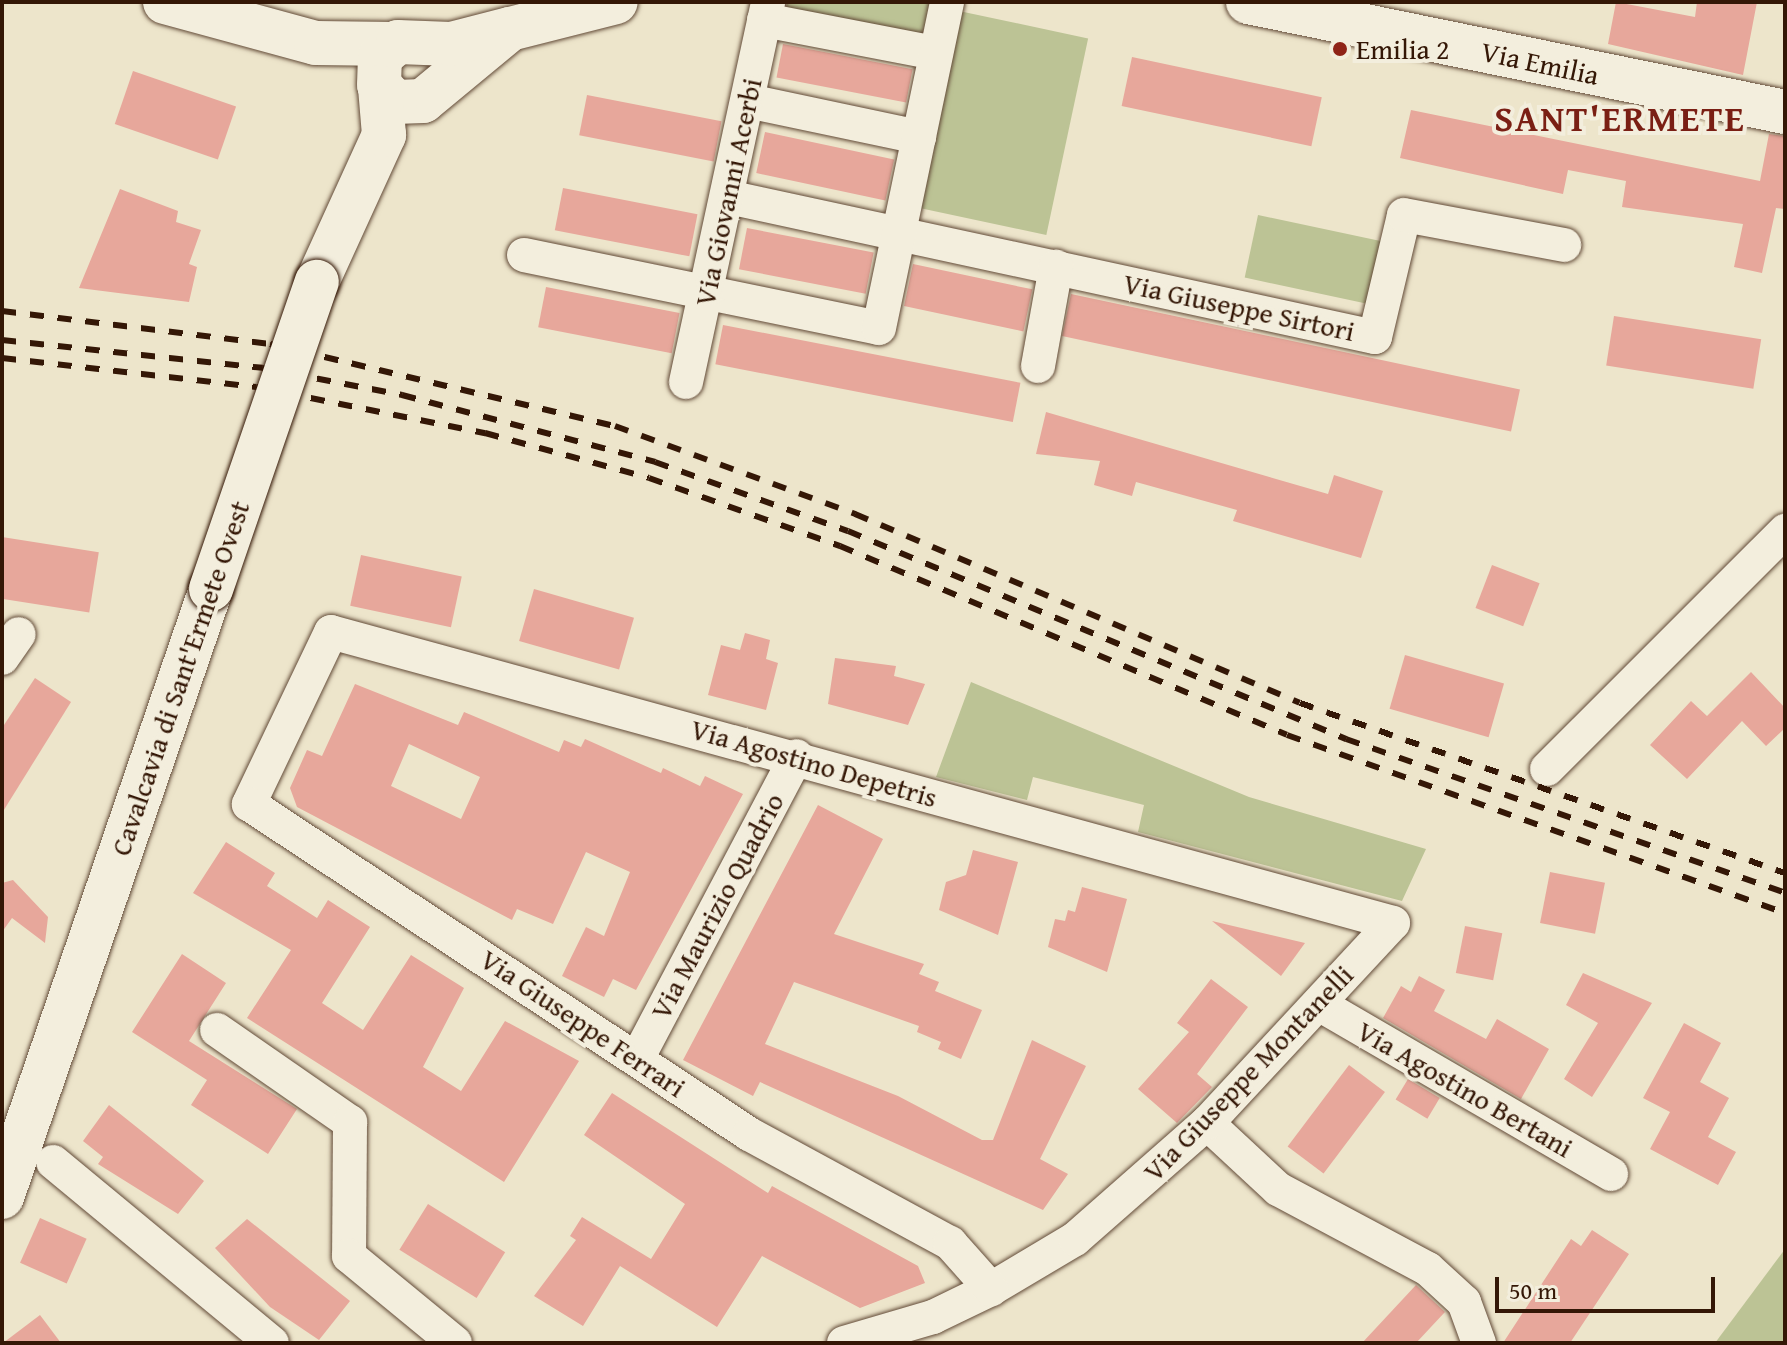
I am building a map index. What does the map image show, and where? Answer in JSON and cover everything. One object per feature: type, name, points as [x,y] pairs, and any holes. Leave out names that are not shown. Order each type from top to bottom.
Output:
[{"type":"street","points":[[165,2],[393,64],[436,58],[431,91]]},
{"type":"street","points":[[393,64],[451,44],[616,2]]},
{"type":"street","points":[[524,255],[879,328],[947,2]]},
{"type":"street","name":"Via Emilia","points":[[1248,2],[1785,112]]},
{"type":"street","points":[[766,11],[936,53]]},
{"type":"street","name":"Via Giovanni Acerbi","points":[[686,382],[766,11]]},
{"type":"street","points":[[373,165],[431,91],[510,29]]},
{"type":"street","points":[[393,64],[395,102],[431,91]]},
{"type":"street","points":[[373,165],[386,120],[393,64]]},
{"type":"street","points":[[748,101],[919,137]]},
{"type":"street","name":"Cavalcavia di Sant'Ermete Ovest","points":[[2,1197],[317,282],[373,165]]},
{"type":"street","name":"Via Giuseppe Sirtori","points":[[728,197],[1375,337],[1404,215],[1564,245]]},
{"type":"street","points":[[1038,366],[1056,267]]},
{"type":"street","points":[[1547,769],[1785,531]]},
{"type":"street","name":"Via Agostino Depetris","points":[[289,722],[331,632],[797,756],[1393,923]]},
{"type":"street","name":"Via Giuseppe Ferrari","points":[[289,722],[249,804],[780,1152],[950,1243],[991,1289]]},
{"type":"street","name":"Via Maurizio Quadrio","points":[[638,1057],[797,756]]},
{"type":"street","name":"Via Giuseppe Montanelli","points":[[844,1343],[895,1332],[991,1289],[1075,1239],[1207,1123],[1393,923]]},
{"type":"street","name":"Via Agostino Bertani","points":[[1319,1004],[1611,1174]]},
{"type":"street","points":[[217,1030],[350,1122],[349,1256],[455,1343]]},
{"type":"street","points":[[1207,1123],[1278,1189],[1428,1269],[1464,1302],[1479,1343]]},
{"type":"street","points":[[53,1162],[272,1343]]},
{"type":"green space","points":[[787,2],[936,2],[929,38],[787,15]]},
{"type":"green space","points":[[959,11],[1088,38],[1046,235],[917,208]]},
{"type":"green space","points":[[1258,215],[1385,242],[1372,305],[1245,278]]},
{"type":"green space","points":[[971,682],[1249,797],[1426,849],[1402,901],[1138,832],[1144,805],[1033,777],[1027,800],[936,777]]},
{"type":"green space","points":[[1785,1249],[1785,1343],[1715,1343]]},
{"type":"building","points":[[1616,2],[1695,17],[1697,2],[1757,2],[1743,75],[1608,44]]},
{"type":"building","points":[[783,44],[913,69],[906,103],[777,77]]},
{"type":"building","points":[[1132,57],[1322,97],[1311,146],[1122,106]]},
{"type":"building","points":[[133,71],[236,106],[218,159],[115,124]]},
{"type":"building","points":[[587,95],[721,121],[714,161],[579,135]]},
{"type":"building","points":[[1411,110],[1760,181],[1769,134],[1785,136],[1785,209],[1776,208],[1762,273],[1734,267],[1743,224],[1622,207],[1626,181],[1568,170],[1563,194],[1400,158]]},
{"type":"building","points":[[765,132],[894,159],[885,201],[756,173]]},
{"type":"building","points":[[563,188],[697,214],[689,256],[555,230]]},
{"type":"building","points":[[120,189],[178,211],[176,222],[201,230],[189,264],[197,267],[189,302],[79,288]]},
{"type":"building","points":[[747,228],[874,253],[866,294],[739,269]]},
{"type":"building","points":[[913,264],[1032,289],[1023,331],[904,306]]},
{"type":"building","points":[[546,287],[680,313],[672,353],[538,327]]},
{"type":"building","points":[[1071,294],[1520,389],[1511,431],[1062,336]]},
{"type":"building","points":[[1614,316],[1761,339],[1753,389],[1606,365]]},
{"type":"building","points":[[723,325],[1020,383],[1013,422],[715,364]]},
{"type":"building","points":[[1046,412],[1328,494],[1334,475],[1383,491],[1361,558],[1233,521],[1237,510],[1136,482],[1132,496],[1094,485],[1100,461],[1036,454]]},
{"type":"building","points":[[2,537],[99,552],[89,613],[2,599]]},
{"type":"building","points":[[361,555],[462,576],[451,627],[350,606]]},
{"type":"building","points":[[1492,565],[1540,583],[1523,626],[1476,608]]},
{"type":"building","points":[[534,589],[634,618],[619,670],[519,641]]},
{"type":"building","points":[[745,633],[770,640],[766,659],[778,663],[766,710],[708,695],[721,645],[740,650]]},
{"type":"building","points":[[1405,655],[1504,683],[1489,737],[1390,709]]},
{"type":"building","points":[[835,658],[896,666],[894,676],[925,684],[908,725],[828,704]]},
{"type":"building","points":[[1751,672],[1785,708],[1785,728],[1766,746],[1742,721],[1687,779],[1650,745],[1691,701],[1707,716]]},
{"type":"building","points":[[35,678],[71,702],[2,813],[2,728]]},
{"type":"building","points":[[355,684],[458,725],[464,712],[559,752],[564,740],[581,747],[585,739],[661,773],[663,768],[700,786],[705,776],[743,794],[636,990],[613,979],[604,997],[562,976],[586,927],[604,936],[630,872],[586,852],[553,924],[517,909],[512,920],[297,807],[290,788],[307,750],[322,756]],"holes":[[[409,744],[480,777],[461,819],[391,786]]]},
{"type":"building","points":[[818,805],[883,839],[834,934],[924,964],[919,974],[939,982],[935,991],[982,1010],[961,1059],[938,1049],[941,1042],[917,1032],[919,1026],[794,982],[765,1044],[898,1096],[982,1140],[993,1140],[1032,1040],[1086,1066],[1040,1159],[1068,1174],[1043,1210],[760,1082],[753,1096],[683,1060]]},
{"type":"building","points":[[226,842],[275,873],[267,886],[317,918],[328,900],[370,927],[322,1003],[363,1030],[411,955],[464,988],[423,1067],[461,1091],[505,1021],[579,1061],[504,1182],[247,1018],[291,950],[193,893]]},
{"type":"building","points":[[973,850],[1018,862],[998,935],[939,910],[946,882],[966,875]]},
{"type":"building","points":[[1550,872],[1605,883],[1595,934],[1540,923]]},
{"type":"building","points":[[13,880],[48,917],[45,943],[12,918],[2,932],[2,883]]},
{"type":"building","points":[[1082,887],[1127,899],[1107,972],[1048,947],[1055,919],[1065,921],[1068,910],[1075,912]]},
{"type":"building","points":[[1212,921],[1305,943],[1281,976]]},
{"type":"building","points":[[1465,926],[1502,933],[1493,980],[1456,973]]},
{"type":"building","points":[[182,954],[226,983],[189,1041],[297,1109],[268,1154],[191,1105],[207,1080],[132,1032]]},
{"type":"building","points":[[1583,973],[1652,1003],[1592,1097],[1564,1079],[1598,1023],[1566,1005]]},
{"type":"building","points":[[1419,976],[1445,990],[1434,1011],[1486,1039],[1497,1019],[1549,1049],[1521,1099],[1383,1018],[1401,986],[1411,992]]},
{"type":"building","points":[[1211,979],[1248,1007],[1197,1074],[1212,1087],[1177,1123],[1138,1089],[1189,1032],[1177,1023]]},
{"type":"building","points":[[1684,1023],[1721,1043],[1700,1082],[1729,1098],[1708,1137],[1736,1152],[1718,1185],[1650,1149],[1670,1112],[1643,1098]]},
{"type":"building","points":[[1349,1065],[1385,1092],[1324,1174],[1288,1146]]},
{"type":"building","points":[[1408,1079],[1440,1098],[1427,1119],[1396,1100]]},
{"type":"building","points":[[612,1093],[768,1193],[772,1186],[918,1266],[925,1283],[860,1308],[762,1256],[717,1327],[620,1266],[583,1326],[534,1296],[576,1240],[570,1236],[582,1217],[651,1259],[685,1204],[584,1135]]},
{"type":"building","points":[[109,1105],[204,1181],[178,1214],[98,1164],[103,1157],[83,1141]]},
{"type":"building","points":[[428,1204],[505,1252],[477,1298],[399,1250]]},
{"type":"building","points":[[40,1218],[87,1239],[67,1284],[20,1263]]},
{"type":"building","points":[[247,1219],[350,1301],[319,1340],[270,1307],[215,1248]]},
{"type":"building","points":[[1592,1230],[1629,1254],[1570,1343],[1503,1343],[1571,1239],[1581,1246]]},
{"type":"building","points":[[1416,1285],[1445,1312],[1416,1343],[1362,1343]]},
{"type":"building","points":[[40,1315],[61,1343],[3,1343]]},
{"type":"railway","points":[[2,311],[270,344],[615,426],[855,514],[1300,703],[1785,873]]},
{"type":"railway","points":[[2,340],[262,368],[402,395],[655,462],[848,531],[1346,739],[1785,893]]},
{"type":"railway","points":[[2,358],[256,387],[485,433],[649,478],[840,546],[1287,735],[1785,913]]},
{"type":"place","name":"Emilia 2","points":[[1340,49]]},
{"type":"district","name":"SANT'ERMETE","points":[[1620,118]]}]
